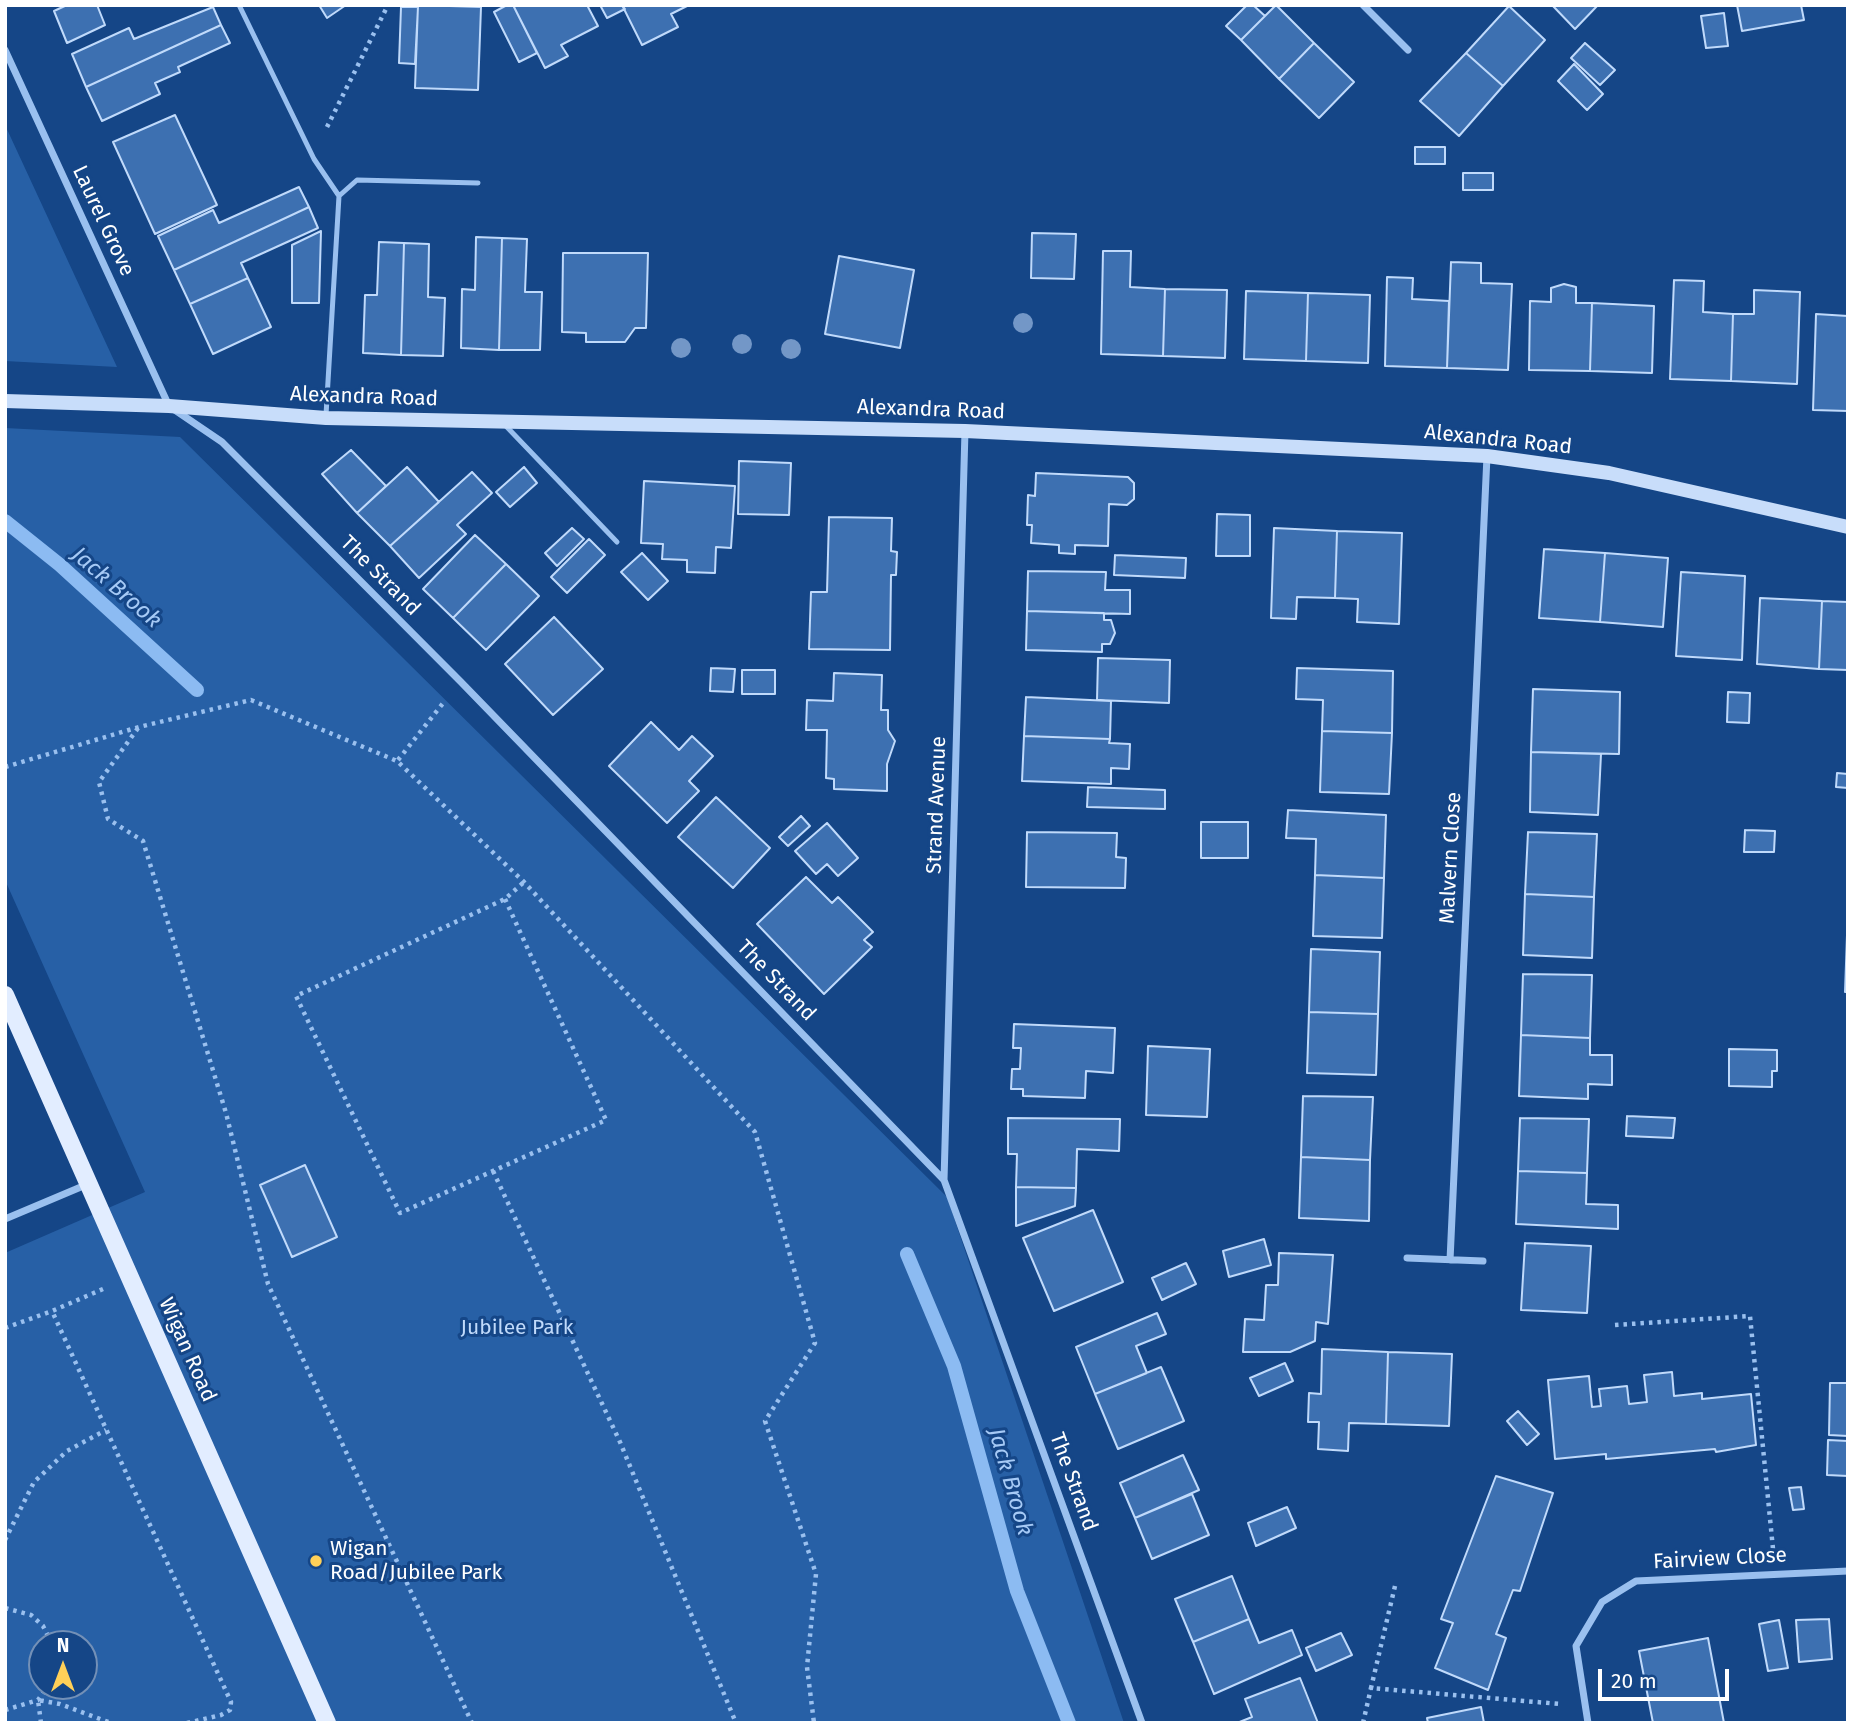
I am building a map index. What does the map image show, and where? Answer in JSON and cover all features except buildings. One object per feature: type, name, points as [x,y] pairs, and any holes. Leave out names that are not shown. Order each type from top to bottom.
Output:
[{"type":"main road","name":"Wigan Road","points":[[5,995],[327,1723]]},
{"type":"street","points":[[1363,5],[1408,50]]},
{"type":"street","name":"Laurel Grove","points":[[5,50],[169,406]]},
{"type":"street","name":"Alexandra Road","points":[[5,401],[169,406],[326,418],[965,431],[1487,456],[1609,473],[1848,527]]},
{"type":"street","name":"The Strand","points":[[169,406],[222,442],[461,682],[944,1180],[1142,1723]]},
{"type":"street","name":"Strand Avenue","points":[[944,1180],[965,431]]},
{"type":"street","name":"Malvern Close","points":[[1450,1260],[1487,456]]},
{"type":"street","points":[[5,1219],[89,1184]]},
{"type":"street","points":[[1407,1258],[1483,1261]]},
{"type":"street","name":"Fairview Close","points":[[1588,1723],[1576,1646],[1602,1602],[1636,1581],[1848,1572]]},
{"type":"lane","points":[[239,5],[314,159],[339,196],[326,418]]},
{"type":"lane","points":[[339,196],[357,180],[478,183]]},
{"type":"lane","points":[[502,422],[618,542]]},
{"type":"path","points":[[314,159],[388,5]]},
{"type":"path","points":[[397,761],[461,682]]},
{"type":"path","points":[[5,767],[139,727],[251,700],[397,761],[524,882],[755,1132],[815,1343],[765,1421],[816,1574],[807,1667],[814,1723]]},
{"type":"path","points":[[139,727],[99,782],[108,819],[143,841],[226,1113],[268,1284],[472,1723]]},
{"type":"path","points":[[505,899],[606,1120],[400,1213],[296,996],[505,899],[524,882]]},
{"type":"path","points":[[494,1171],[620,1442],[736,1723]]},
{"type":"path","points":[[5,1328],[52,1311],[129,1275]]},
{"type":"path","points":[[52,1311],[231,1702],[230,1710],[221,1715],[187,1723]]},
{"type":"path","points":[[1615,1325],[1750,1316],[1776,1574]]},
{"type":"path","points":[[5,1540],[34,1482],[67,1451],[106,1430]]},
{"type":"path","points":[[1363,1723],[1395,1586]]},
{"type":"path","points":[[5,1608],[31,1615],[45,1630]]},
{"type":"path","points":[[1371,1688],[1586,1706]]},
{"type":"path","points":[[5,1710],[38,1700],[60,1704],[111,1723]]},
{"type":"path","points":[[38,1700],[41,1723]]},
{"type":"green space","points":[[5,125],[117,367],[5,361]]},
{"type":"green space","name":"Jubilee Park","points":[[5,428],[180,437],[947,1197],[1124,1723],[5,1723],[5,1253],[145,1192],[5,880]]},
{"type":"waterway","name":"Jack Brook","points":[[5,521],[60,565],[197,690]]},
{"type":"waterway","name":"Jack Brook","points":[[907,1254],[954,1366],[1017,1591],[1069,1723]]},
{"type":"place","name":"Wigan Road/Jubilee Park","points":[[316,1561]]}]
